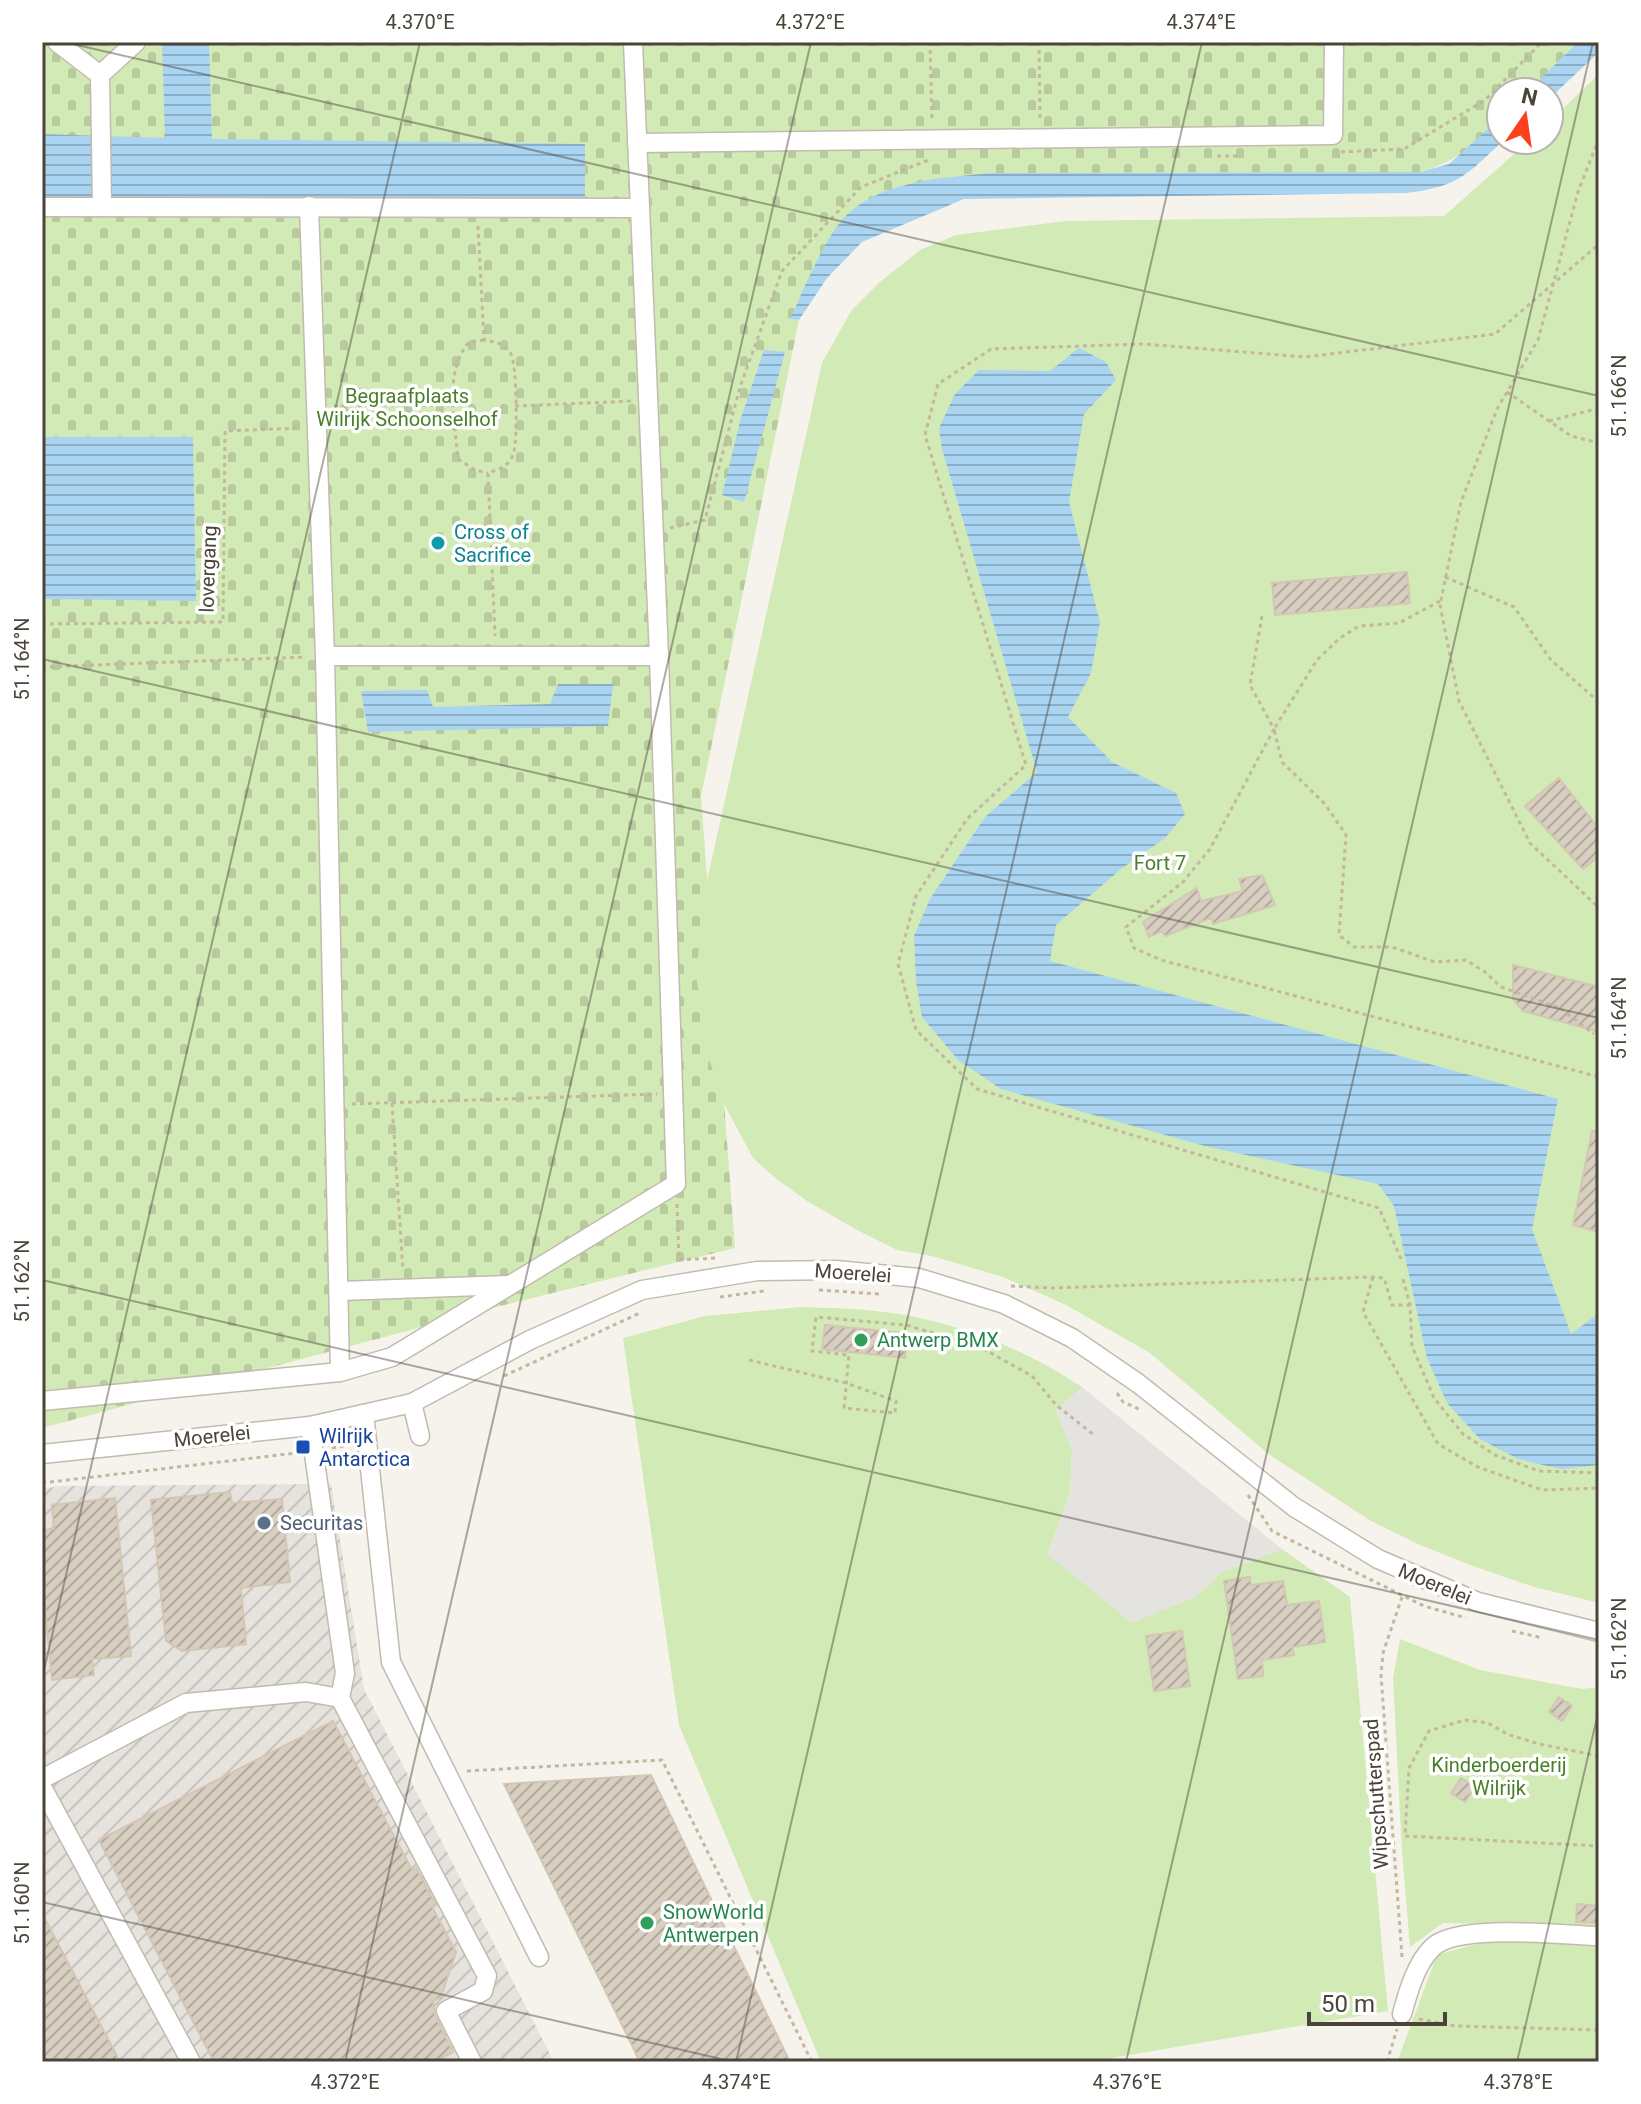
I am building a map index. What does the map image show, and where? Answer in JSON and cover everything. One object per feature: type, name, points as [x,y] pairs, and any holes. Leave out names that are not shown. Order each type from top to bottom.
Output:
[{"type":"street","points":[[57,42],[100,75]]},
{"type":"street","points":[[102,207],[100,75],[136,42]]},
{"type":"street","points":[[42,1401],[340,1372],[392,1357],[676,1184],[659,656],[633,42]]},
{"type":"street","points":[[637,143],[932,150],[1040,139],[1333,135],[1334,42]]},
{"type":"street","points":[[309,206],[325,656],[340,1372]]},
{"type":"street","points":[[42,207],[640,208]]},
{"type":"street","points":[[325,656],[659,656]]},
{"type":"street","name":"Moerelei","points":[[42,1454],[310,1426],[412,1403],[543,1334],[642,1290],[757,1271],[836,1270],[919,1278],[1004,1304],[1072,1338],[1139,1384],[1294,1507],[1378,1559],[1478,1602],[1599,1632]]},
{"type":"street","points":[[340,1291],[512,1285]]},
{"type":"street","points":[[412,1403],[420,1436]]},
{"type":"street","points":[[364,1414],[391,1662],[539,1957]]},
{"type":"street","points":[[310,1426],[345,1673],[340,1698],[487,1976],[483,1991],[446,2011],[472,2062]]},
{"type":"street","points":[[42,1779],[186,1703],[306,1692],[340,1698]]},
{"type":"street","points":[[42,1787],[191,2062]]},
{"type":"street","points":[[1409,2016],[1423,1959],[1435,1944],[1460,1935],[1489,1932],[1599,1936]]},
{"type":"path","points":[[654,532],[705,520],[740,387],[782,271],[861,187],[932,150],[930,42]]},
{"type":"path","points":[[1039,42],[1040,139]]},
{"type":"path","points":[[1341,152],[1404,149],[1485,100],[1542,42]]},
{"type":"path","points":[[1599,138],[1578,192],[1538,340],[1497,409],[1461,502],[1440,601],[1459,701],[1530,843],[1599,908]]},
{"type":"path","points":[[1215,156],[1246,156]]},
{"type":"path","points":[[478,223],[484,340]]},
{"type":"path","points":[[1401,1259],[1379,1208],[977,1089],[916,1030],[898,964],[916,896],[967,819],[1026,765],[925,435],[938,384],[991,349],[1144,344],[1305,357],[1495,334],[1599,244]]},
{"type":"path","points":[[484,340],[500,343],[513,356],[515,406],[514,454],[506,466],[488,473],[475,470],[458,459],[453,374],[458,355],[469,342],[484,340]]},
{"type":"path","points":[[1507,392],[1571,436],[1599,443]]},
{"type":"path","points":[[515,406],[648,401]]},
{"type":"path","points":[[316,406],[454,405]]},
{"type":"path","points":[[1549,421],[1599,408]]},
{"type":"path","name":"lovergang","points":[[42,624],[223,622],[225,431],[316,428]]},
{"type":"path","points":[[488,473],[495,656]]},
{"type":"path","points":[[1445,577],[1514,607],[1551,660],[1599,702]]},
{"type":"path","points":[[1440,601],[1399,623],[1359,626],[1340,638],[1317,660],[1274,729],[1210,849],[1183,882],[1126,927],[1134,948],[1161,960],[1599,1077]]},
{"type":"path","points":[[1262,616],[1250,685],[1274,729],[1282,762],[1325,804],[1346,835],[1339,935],[1354,947],[1392,947],[1435,962],[1466,960],[1501,987],[1560,1008],[1594,1034]]},
{"type":"path","points":[[42,667],[325,656]]},
{"type":"path","points":[[334,1105],[673,1094]]},
{"type":"path","points":[[392,1103],[404,1289]]},
{"type":"path","points":[[676,1184],[680,1283]]},
{"type":"path","points":[[1373,1277],[1363,1312],[1438,1444],[1478,1467],[1542,1490],[1599,1488]]},
{"type":"path","points":[[1052,1288],[1373,1277],[1384,1278],[1392,1305],[1410,1305]]},
{"type":"path","points":[[1403,1279],[1410,1305],[1412,1346],[1434,1398],[1463,1434],[1495,1455],[1539,1471],[1599,1473]]},
{"type":"path","points":[[711,1299],[770,1290]]},
{"type":"path","points":[[816,1290],[878,1294]]},
{"type":"path","points":[[499,1379],[651,1308]]},
{"type":"path","points":[[749,1360],[846,1383],[896,1401],[895,1413],[844,1408],[846,1383],[849,1355],[812,1351],[816,1317],[906,1325],[980,1347],[1032,1376],[1056,1405],[1094,1435]]},
{"type":"path","points":[[1117,1392],[1123,1402],[1146,1412]]},
{"type":"path","points":[[42,1483],[314,1451],[357,1444],[366,1438]]},
{"type":"path","points":[[1248,1495],[1272,1531],[1424,1606],[1479,1622]]},
{"type":"path","name":"Wipschutterspad","points":[[1402,1963],[1381,1675],[1383,1653],[1403,1596]]},
{"type":"path","points":[[1506,1629],[1547,1639]]},
{"type":"path","points":[[1599,1756],[1539,1744],[1507,1734],[1488,1723],[1465,1720],[1429,1731],[1409,1768],[1405,1836],[1599,1846]]},
{"type":"path","points":[[446,1772],[662,1760],[812,2062]]},
{"type":"path","points":[[1387,2062],[1409,2016],[1455,2026],[1599,2030]]},
{"type":"shaded area","points":[[1082,1387],[1282,1549],[1220,1573],[1194,1598],[1132,1623],[1047,1554],[1070,1494],[1072,1449],[1056,1411]]},
{"type":"shaded area","points":[[331,1484],[364,1689],[554,2062],[42,2062],[42,1489],[60,1486]]},
{"type":"green space","name":"Begraafplaats Wilrijk Schoonselhof","points":[[42,42],[1578,42],[1543,76],[1485,76],[1485,132],[1456,157],[1420,172],[990,173],[886,191],[791,319],[799,320],[701,797],[735,1248],[516,1302],[42,1428]]},
{"type":"green space","name":"Fort 7","points":[[1599,74],[1599,1603],[1534,1587],[1473,1566],[1371,1521],[1267,1453],[1150,1353],[1066,1305],[1003,1277],[932,1256],[897,1250],[807,1201],[753,1158],[725,1106],[709,1059],[696,975],[705,890],[822,363],[851,311],[880,282],[920,250],[956,235],[1066,221],[1444,216],[1512,156],[1565,156],[1565,107]]},
{"type":"green space","points":[[801,1307],[875,1311],[930,1320],[1009,1347],[1082,1387],[1056,1411],[1072,1449],[1070,1494],[1047,1554],[1194,1598],[1220,1573],[1282,1549],[1350,1597],[1388,2011],[1088,2062],[821,2062],[679,1725],[623,1338],[705,1316]]},
{"type":"green space","name":"Kinderboerderij Wilrijk","points":[[1400,1639],[1480,1670],[1582,1689],[1599,1687],[1599,1928],[1443,1923],[1410,1947],[1393,1678]]},
{"type":"green space","points":[[1490,1940],[1599,1944],[1599,2062],[1397,2062],[1437,1955]]},
{"type":"water","points":[[162,42],[209,42],[212,139],[585,144],[585,210],[42,200],[42,134],[165,138]]},
{"type":"water","points":[[1578,42],[1599,42],[1599,52],[1565,84],[1565,76],[1543,76]]},
{"type":"water","points":[[1485,131],[1486,156],[1471,170],[1439,187],[1407,193],[964,199],[862,242],[827,278],[799,320],[790,319],[816,262],[841,221],[865,201],[917,182],[990,173],[1420,172],[1449,164]]},
{"type":"water","points":[[1079,348],[1106,362],[1116,380],[1084,414],[1069,502],[1100,622],[1091,673],[1068,717],[1112,762],[1176,793],[1185,814],[1165,838],[1121,869],[1056,925],[1050,961],[1558,1099],[1532,1229],[1571,1334],[1599,1313],[1599,1465],[1561,1469],[1518,1459],[1480,1439],[1447,1403],[1427,1358],[1394,1206],[1378,1184],[1205,1146],[1001,1089],[958,1060],[922,1017],[916,981],[914,936],[930,899],[985,817],[1037,772],[942,449],[939,428],[955,394],[979,370],[1050,371]]},
{"type":"water","points":[[764,350],[785,352],[744,502],[722,495],[741,418]]},
{"type":"water","points":[[42,437],[193,437],[196,601],[42,599]]},
{"type":"water","points":[[558,684],[613,684],[608,726],[368,732],[361,691],[427,690],[433,707],[550,704]]},
{"type":"building","points":[[1407,572],[1410,603],[1275,615],[1272,583]]},
{"type":"building","points":[[1559,778],[1599,829],[1599,856],[1583,869],[1525,806]]},
{"type":"building","points":[[1262,875],[1275,905],[1213,924],[1211,918],[1165,936],[1162,931],[1149,937],[1143,922],[1197,888],[1201,901],[1243,891],[1239,879]]},
{"type":"building","points":[[1513,965],[1599,987],[1599,1032],[1523,1011],[1513,999]]},
{"type":"building","points":[[1592,1131],[1599,1131],[1599,1232],[1573,1225]]},
{"type":"building","name":"Antwerp BMX","points":[[825,1325],[903,1333],[905,1358],[822,1349]]},
{"type":"building","points":[[230,1492],[232,1503],[282,1499],[290,1582],[241,1588],[246,1644],[182,1651],[166,1641],[151,1500]]},
{"type":"building","points":[[115,1498],[131,1656],[92,1659],[94,1675],[52,1680],[42,1578],[42,1530],[54,1529],[52,1505]]},
{"type":"building","points":[[1250,1577],[1251,1585],[1283,1581],[1287,1605],[1319,1601],[1325,1642],[1292,1647],[1294,1655],[1262,1660],[1263,1676],[1238,1679],[1224,1581]]},
{"type":"building","points":[[1182,1631],[1190,1686],[1154,1691],[1146,1636]]},
{"type":"building","points":[[1559,1697],[1572,1706],[1562,1721],[1549,1712]]},
{"type":"building","points":[[333,1721],[412,1870],[416,1868],[436,1905],[432,1907],[456,1952],[441,1997],[433,2001],[435,2016],[453,2052],[434,2062],[214,2062],[99,1840]]},
{"type":"building","name":"SnowWorld Antwerpen","points":[[651,1775],[790,2062],[640,2062],[504,1784]]},
{"type":"building","points":[[1461,1778],[1475,1787],[1465,1802],[1451,1793]]},
{"type":"building","points":[[1577,1904],[1599,1906],[1599,1923],[1576,1922]]},
{"type":"building","points":[[42,1913],[120,2062],[42,2062]]},
{"type":"place","name":"Cross of Sacrifice","points":[[438,543]]},
{"type":"place","name":"Antwerp BMX","points":[[861,1340]]},
{"type":"place","name":"Wilrijk Antarctica","points":[[303,1447]]},
{"type":"place","name":"Securitas","points":[[264,1523]]},
{"type":"place","name":"SnowWorld Antwerpen","points":[[647,1923]]}]
